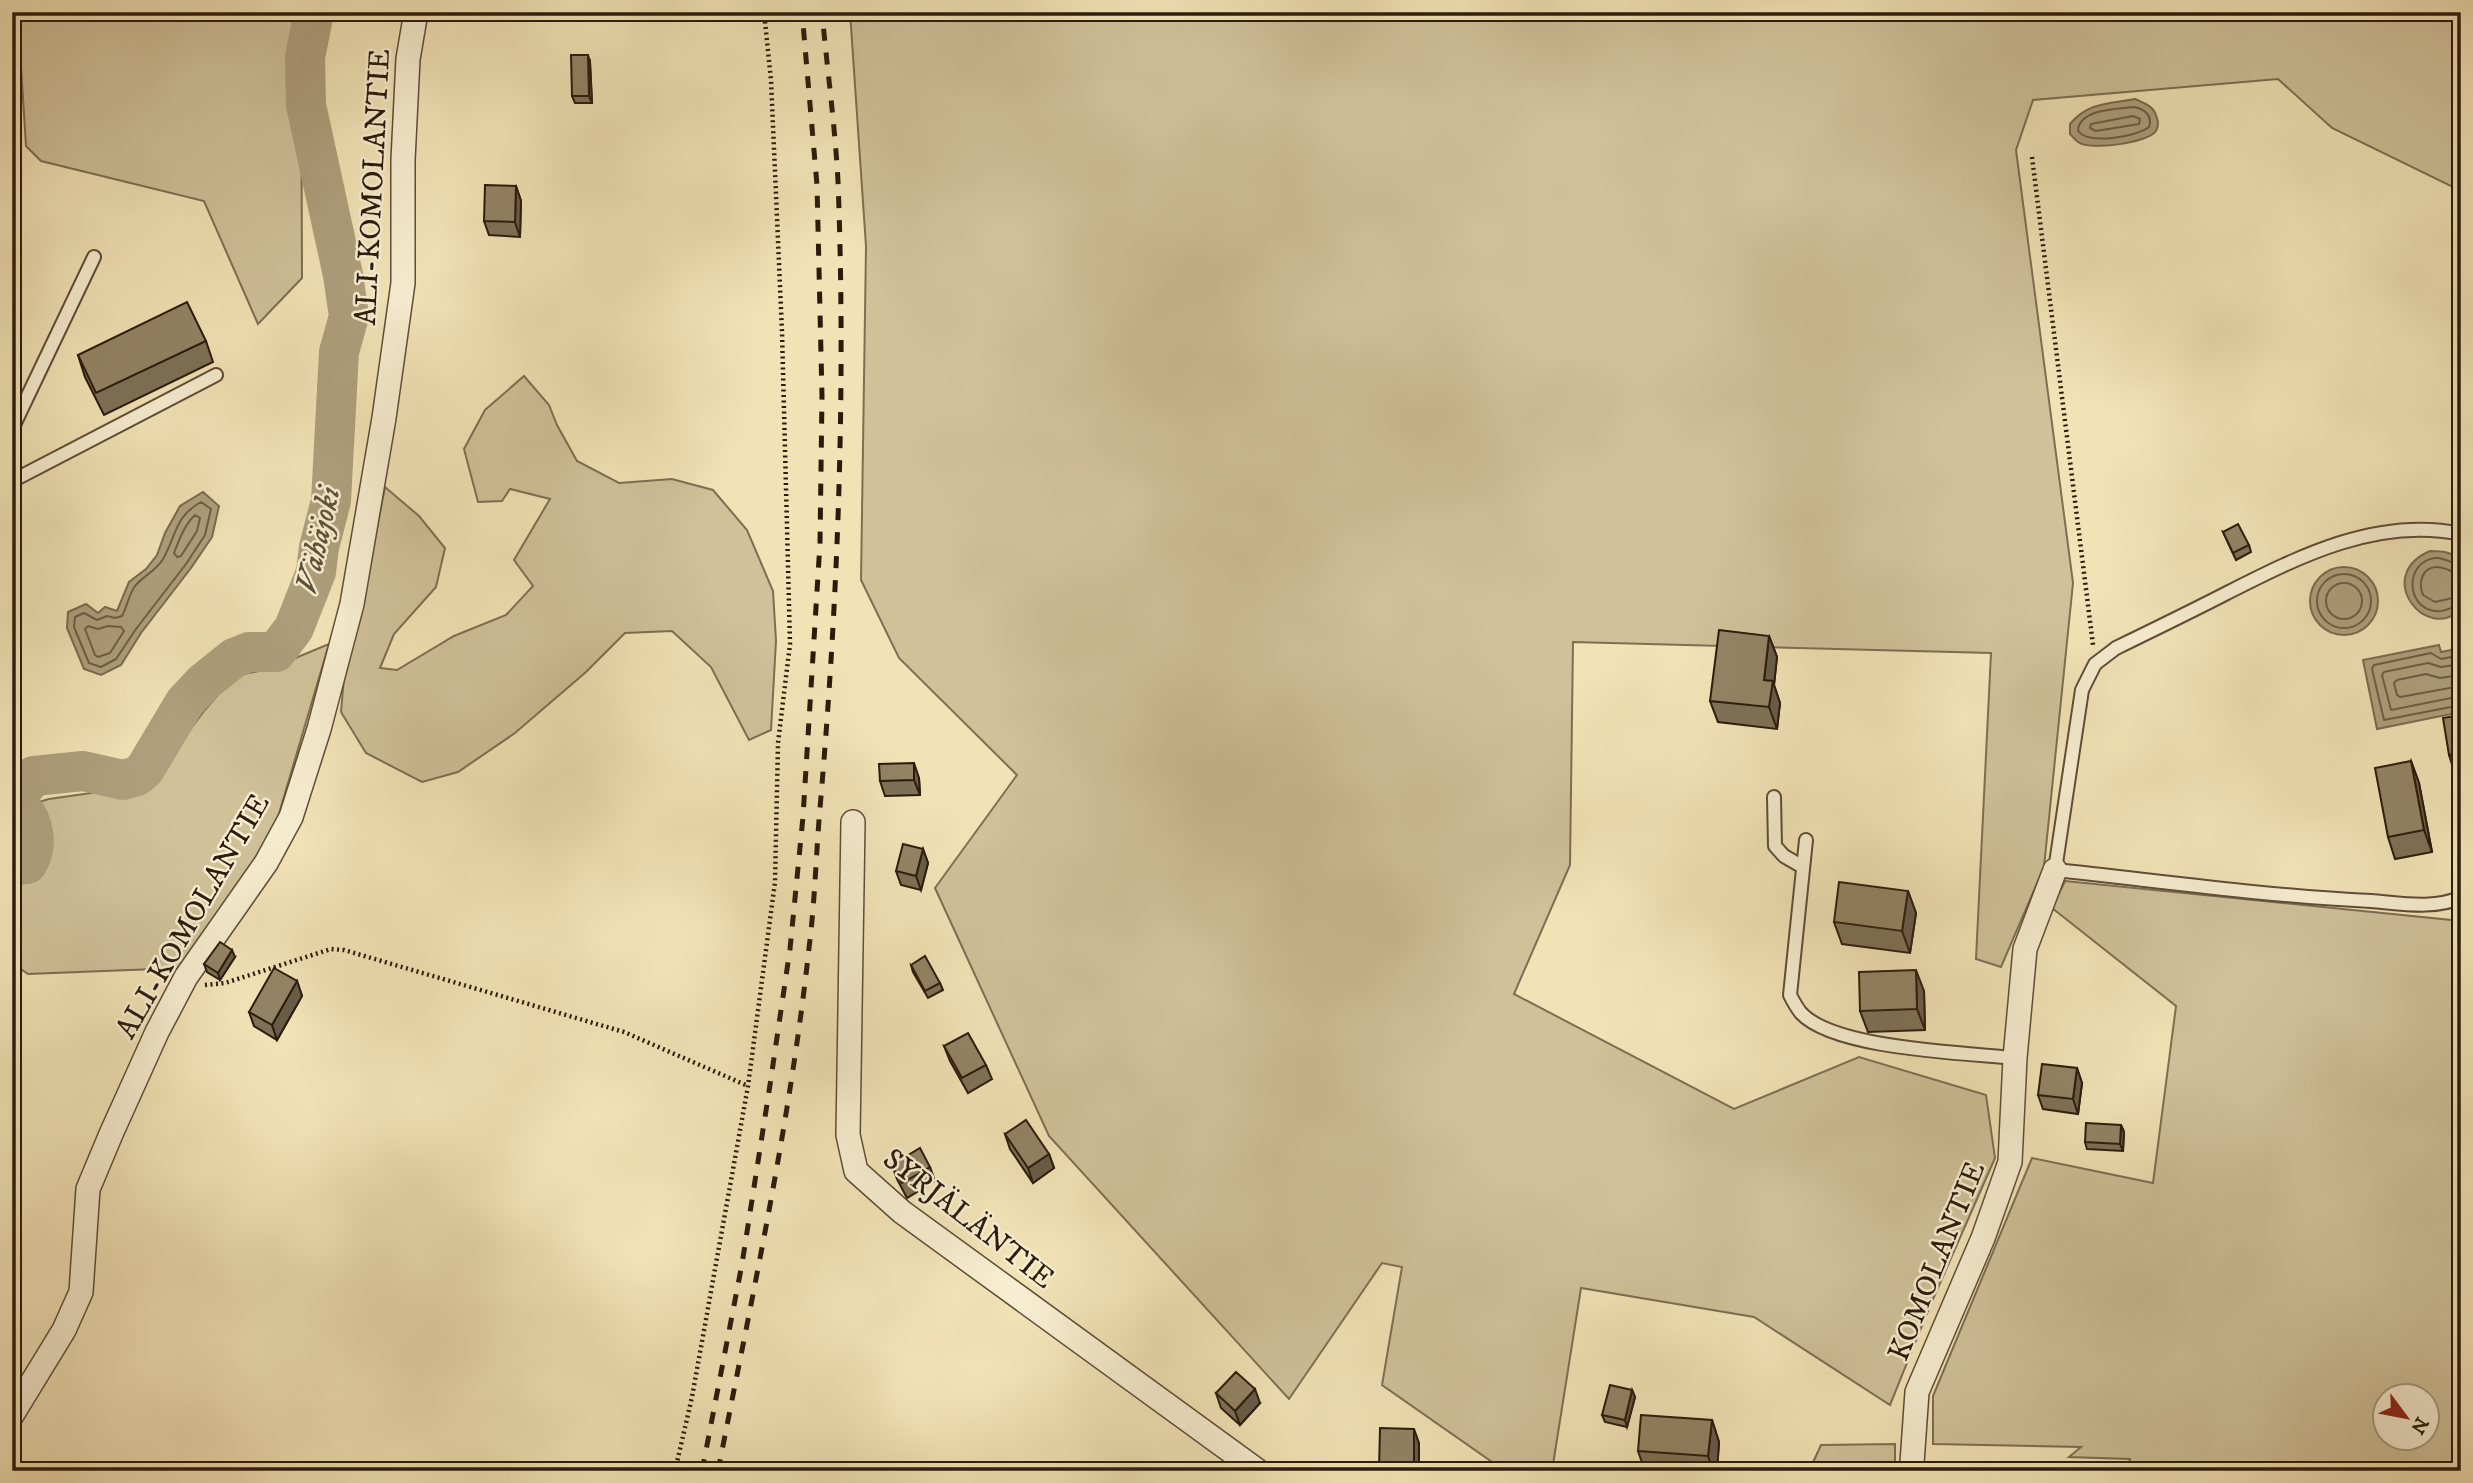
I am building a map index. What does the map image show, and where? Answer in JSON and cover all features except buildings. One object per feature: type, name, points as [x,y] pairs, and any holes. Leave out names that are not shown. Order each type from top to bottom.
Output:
[{"type":"street","name":"ALI-KOMOLANTIE","points":[[12,1415],[65,1330],[81,1292],[88,1189],[157,1032],[180,988],[266,863],[291,817],[318,729],[352,604],[384,418],[403,283],[408,59],[416,12]]},
{"type":"street","name":"SYRJÄLÄNTIE","points":[[853,822],[848,1135],[856,1171],[902,1212],[1258,1471]]},
{"type":"street","name":"KOMOLANTIE","points":[[1914,1471],[1912,1463],[1917,1392],[1983,1238],[2010,1162],[2015,1058],[2025,949],[2055,870]]},
{"type":"lane","points":[[12,429],[94,257]]},
{"type":"lane","points":[[12,481],[216,375]]},
{"type":"lane","points":[[2461,534],[2412,529],[2358,538],[2299,557],[2116,648],[2095,664],[2082,690],[2055,870],[2327,899],[2417,904],[2449,903],[2461,897]]},
{"type":"lane","points":[[1774,797],[1775,846],[1784,856],[1803,867]]},
{"type":"lane","points":[[1806,840],[1790,995],[1802,1014],[1832,1032],[1871,1043],[2015,1058]]},
{"type":"path","points":[[675,1471],[692,1397],[748,1086],[775,882],[778,743],[790,644],[782,332],[771,80],[764,12]]},
{"type":"path","points":[[2032,157],[2095,664]]},
{"type":"path","points":[[180,988],[225,983],[331,949],[344,950],[624,1032],[748,1086]]},
{"type":"shaded area","points":[[12,12],[301,12],[302,278],[258,324],[204,201],[41,161],[26,146],[20,50],[12,51]]},
{"type":"shaded area","points":[[850,12],[2461,12],[2461,191],[2332,128],[2278,79],[2033,100],[2016,150],[2073,583],[2044,867],[2001,967],[1976,959],[1991,653],[1573,642],[1570,865],[1514,994],[1734,1109],[1859,1057],[1986,1095],[1995,1158],[1890,1405],[1754,1317],[1581,1288],[1552,1471],[1505,1471],[1382,1385],[1402,1267],[1382,1263],[1289,1399],[1049,1136],[935,888],[1017,775],[899,658],[861,580],[866,246]]},
{"type":"shaded area","points":[[524,376],[549,405],[577,461],[619,483],[672,479],[713,490],[747,530],[773,591],[776,641],[771,730],[749,740],[711,667],[672,631],[625,633],[586,672],[515,733],[458,772],[422,782],[366,753],[341,712],[346,654],[370,564],[385,487],[419,516],[445,548],[436,587],[394,634],[380,668],[397,670],[454,636],[506,615],[533,586],[514,560],[550,499],[510,489],[502,501],[478,502],[464,449],[485,410]]},
{"type":"shaded area","points":[[329,644],[278,817],[259,860],[181,968],[28,974],[12,963],[12,873],[16,874],[40,861],[39,835],[32,804],[49,799],[140,786],[172,754],[234,676],[269,669]]},
{"type":"shaded area","points":[[2065,881],[2461,921],[2461,1471],[2127,1471],[2130,1459],[2069,1457],[2081,1447],[1933,1444],[1933,1396],[2032,1158],[2153,1183],[2176,1006],[2052,908]]},
{"type":"shaded area","points":[[1895,1444],[1895,1471],[1809,1471],[1821,1445]]},
{"type":"water","points":[[2135,99],[2155,112],[2158,127],[2151,135],[2131,142],[2094,146],[2078,142],[2070,134],[2070,124],[2084,112],[2100,105]]},
{"type":"water","points":[[203,492],[219,506],[212,537],[141,633],[121,665],[101,675],[84,669],[67,628],[68,612],[86,604],[98,613],[105,607],[117,611],[129,582],[146,569],[157,555],[165,533],[180,506]]},
{"type":"water","points":[[2430,551],[2447,552],[2461,560],[2461,609],[2448,618],[2434,618],[2421,613],[2405,590],[2406,576],[2413,562]]},
{"type":"water","points":[[2344,567],[2357,570],[2368,577],[2375,588],[2378,601],[2375,614],[2368,625],[2357,632],[2344,635],[2331,632],[2320,625],[2313,614],[2310,601],[2313,588],[2320,577],[2331,570]]},
{"type":"water","points":[[2439,645],[2441,652],[2461,648],[2461,712],[2377,729],[2363,660]]},
{"type":"waterway","name":"Vähäjoki","points":[[12,866],[27,864],[33,849],[32,826],[20,806],[21,791],[34,776],[83,771],[123,780],[137,776],[145,769],[185,702],[204,682],[234,658],[249,652],[276,652],[294,628],[316,572],[319,547],[331,501],[339,352],[349,316],[343,275],[306,105],[305,57],[314,12]]},
{"type":"railway","points":[[702,1471],[742,1264],[770,1085],[790,949],[803,817],[820,543],[822,396],[817,185],[802,12]]},
{"type":"railway","points":[[718,1471],[792,1079],[811,930],[832,652],[841,416],[840,259],[838,181],[822,12]]}]
